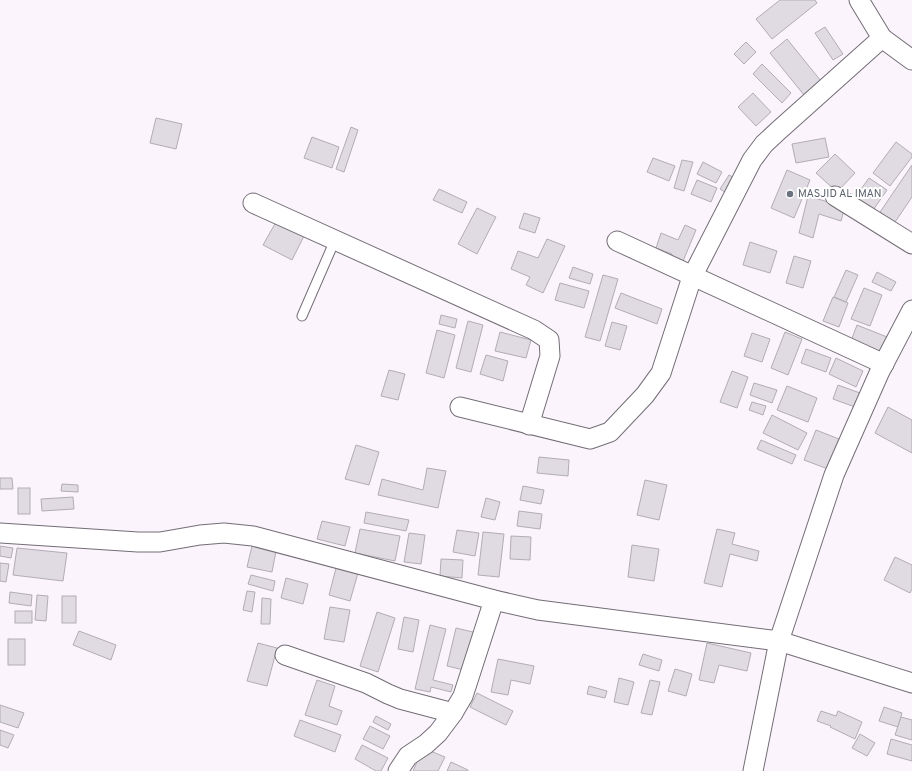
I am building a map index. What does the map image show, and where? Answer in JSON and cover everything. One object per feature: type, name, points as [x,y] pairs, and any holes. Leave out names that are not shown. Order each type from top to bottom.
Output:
[{"type":"street","points":[[860,0],[882,38],[912,60]]},
{"type":"street","points":[[460,407],[590,439],[610,432],[645,395],[661,372],[692,276],[752,160],[764,144],[882,38]]},
{"type":"street","points":[[835,196],[912,244]]},
{"type":"street","points":[[252,202],[534,330],[549,340],[550,356],[529,425]]},
{"type":"street","points":[[617,241],[884,364]]},
{"type":"street","points":[[753,771],[779,641],[834,475],[884,364],[912,310]]},
{"type":"street","points":[[0,533],[138,542],[160,542],[200,535],[224,533],[253,536],[494,600],[538,610],[779,641],[912,683]]},
{"type":"street","points":[[398,771],[408,756],[426,744],[438,733],[453,714],[463,696],[494,600]]},
{"type":"street","points":[[285,654],[366,683],[400,699],[453,714]]},
{"type":"lane","points":[[302,316],[335,240]]},
{"type":"building","points":[[780,0],[815,0],[817,3],[772,39],[756,19]]},
{"type":"building","points":[[825,27],[843,54],[833,60],[815,33]]},
{"type":"building","points":[[787,39],[821,81],[804,95],[770,53]]},
{"type":"building","points":[[746,42],[756,52],[744,64],[734,54]]},
{"type":"building","points":[[762,64],[791,93],[782,103],[753,74]]},
{"type":"building","points":[[753,93],[771,112],[756,126],[738,107]]},
{"type":"building","points":[[156,118],[182,124],[176,149],[150,143]]},
{"type":"building","points":[[351,127],[358,130],[344,172],[336,169]]},
{"type":"building","points":[[312,137],[339,147],[332,168],[304,158]]},
{"type":"building","points":[[825,138],[829,157],[796,163],[792,144]]},
{"type":"building","points":[[896,142],[912,154],[912,157],[890,186],[873,173]]},
{"type":"building","points":[[835,154],[855,173],[837,192],[816,173]]},
{"type":"building","points":[[653,158],[675,166],[669,181],[647,172]]},
{"type":"building","points":[[682,160],[693,162],[684,191],[674,188]]},
{"type":"building","points":[[703,162],[722,172],[716,183],[697,174]]},
{"type":"building","points":[[912,165],[912,197],[891,228],[876,218]]},
{"type":"building","name":"MASJID AL IMAN","points":[[787,170],[810,180],[794,218],[771,208]]},
{"type":"building","points":[[729,175],[740,181],[731,196],[720,189]]},
{"type":"building","points":[[869,178],[887,190],[869,216],[851,203]]},
{"type":"building","points":[[697,180],[717,188],[711,202],[691,194]]},
{"type":"building","points":[[439,189],[467,202],[462,213],[433,200]]},
{"type":"building","points":[[808,196],[845,207],[841,221],[819,214],[813,238],[799,233]]},
{"type":"building","points":[[477,208],[496,217],[477,254],[458,244]]},
{"type":"building","points":[[524,213],[540,218],[535,233],[519,228]]},
{"type":"building","points":[[276,222],[304,236],[292,260],[263,245]]},
{"type":"building","points":[[685,225],[696,230],[681,266],[669,261],[672,254],[656,248],[661,233],[678,240]]},
{"type":"building","points":[[547,239],[565,246],[543,293],[526,285],[530,277],[511,269],[518,251],[538,258]]},
{"type":"building","points":[[750,242],[777,251],[770,273],[743,265]]},
{"type":"building","points":[[794,256],[811,261],[803,288],[786,283]]},
{"type":"building","points":[[573,267],[593,274],[590,284],[569,278]]},
{"type":"building","points":[[846,270],[858,275],[846,302],[834,297]]},
{"type":"building","points":[[877,272],[896,282],[891,291],[872,282]]},
{"type":"building","points":[[603,275],[618,279],[600,341],[585,337]]},
{"type":"building","points":[[560,283],[589,291],[584,308],[555,300]]},
{"type":"building","points":[[864,288],[882,295],[870,326],[851,319]]},
{"type":"building","points":[[621,293],[662,309],[657,324],[615,308]]},
{"type":"building","points":[[833,297],[848,303],[839,327],[823,321]]},
{"type":"building","points":[[441,315],[457,319],[455,328],[439,324]]},
{"type":"building","points":[[468,321],[483,325],[471,372],[456,368]]},
{"type":"building","points":[[612,322],[627,326],[620,350],[605,346]]},
{"type":"building","points":[[857,325],[887,337],[881,352],[851,341]]},
{"type":"building","points":[[437,330],[455,335],[444,378],[426,373]]},
{"type":"building","points":[[500,332],[531,340],[526,358],[495,351]]},
{"type":"building","points":[[785,332],[802,339],[788,375],[771,368]]},
{"type":"building","points":[[752,333],[770,339],[762,362],[744,356]]},
{"type":"building","points":[[806,349],[831,358],[826,372],[801,363]]},
{"type":"building","points":[[486,355],[508,361],[503,381],[480,374]]},
{"type":"building","points":[[836,358],[863,371],[856,387],[829,374]]},
{"type":"building","points":[[389,370],[405,374],[398,400],[381,396]]},
{"type":"building","points":[[732,371],[748,377],[737,408],[720,402]]},
{"type":"building","points":[[754,383],[777,390],[772,403],[750,395]]},
{"type":"building","points":[[838,385],[860,393],[855,407],[833,399]]},
{"type":"building","points":[[787,386],[817,398],[808,422],[777,410]]},
{"type":"building","points":[[752,402],[766,406],[763,415],[749,410]]},
{"type":"building","points":[[888,407],[912,420],[912,453],[875,433]]},
{"type":"building","points":[[772,415],[807,433],[798,450],[763,433]]},
{"type":"building","points":[[816,430],[839,439],[828,469],[804,460]]},
{"type":"building","points":[[761,440],[796,455],[792,464],[757,449]]},
{"type":"building","points":[[356,445],[379,452],[369,485],[345,479]]},
{"type":"building","points":[[539,457],[569,460],[568,476],[537,473]]},
{"type":"building","points":[[427,468],[446,471],[438,508],[378,495],[382,479],[423,490]]},
{"type":"building","points":[[0,478],[12,478],[13,489],[0,489]]},
{"type":"building","points":[[645,480],[667,485],[659,520],[637,515]]},
{"type":"building","points":[[62,484],[78,485],[78,492],[61,491]]},
{"type":"building","points":[[523,486],[544,490],[541,504],[520,500]]},
{"type":"building","points":[[18,488],[30,488],[30,514],[18,514]]},
{"type":"building","points":[[73,497],[74,509],[42,511],[41,499]]},
{"type":"building","points":[[486,498],[500,502],[495,520],[481,517]]},
{"type":"building","points":[[519,511],[542,514],[540,529],[517,526]]},
{"type":"building","points":[[366,512],[409,520],[406,531],[364,523]]},
{"type":"building","points":[[322,521],[350,527],[345,546],[317,539]]},
{"type":"building","points":[[360,529],[400,536],[395,561],[355,553]]},
{"type":"building","points":[[717,529],[735,533],[732,544],[759,551],[757,561],[730,554],[722,587],[704,583]]},
{"type":"building","points":[[457,530],[479,533],[475,556],[453,552]]},
{"type":"building","points":[[483,532],[504,534],[499,577],[478,575]]},
{"type":"building","points":[[409,533],[425,535],[421,564],[404,562]]},
{"type":"building","points":[[511,536],[531,537],[530,560],[510,559]]},
{"type":"building","points":[[632,545],[659,549],[654,581],[628,577]]},
{"type":"building","points":[[0,546],[13,548],[11,558],[0,556]]},
{"type":"building","points":[[252,546],[276,551],[272,572],[247,567]]},
{"type":"building","points":[[17,548],[67,553],[63,581],[13,575]]},
{"type":"building","points":[[895,557],[912,565],[912,589],[910,593],[884,580]]},
{"type":"building","points":[[441,559],[463,560],[462,578],[440,576]]},
{"type":"building","points":[[0,563],[9,564],[6,582],[0,581]]},
{"type":"building","points":[[336,568],[358,573],[350,601],[329,595]]},
{"type":"building","points":[[251,575],[275,581],[273,591],[248,584]]},
{"type":"building","points":[[286,578],[308,584],[303,604],[281,598]]},
{"type":"building","points":[[247,591],[255,592],[252,612],[243,610]]},
{"type":"building","points":[[10,592],[32,595],[31,606],[9,603]]},
{"type":"building","points":[[37,595],[48,596],[46,621],[35,620]]},
{"type":"building","points":[[62,596],[76,596],[76,623],[62,623]]},
{"type":"building","points":[[262,598],[271,599],[270,624],[261,624]]},
{"type":"building","points":[[330,607],[350,610],[344,642],[324,639]]},
{"type":"building","points":[[15,611],[32,611],[32,623],[15,623]]},
{"type":"building","points":[[377,612],[395,618],[378,672],[360,666]]},
{"type":"building","points":[[404,617],[419,620],[413,652],[398,649]]},
{"type":"building","points":[[430,625],[446,629],[433,680],[453,685],[451,692],[431,687],[430,692],[415,689]]},
{"type":"building","points":[[456,628],[477,633],[468,671],[447,666]]},
{"type":"building","points":[[79,631],[116,645],[111,660],[73,645]]},
{"type":"building","points":[[8,639],[25,639],[25,665],[8,665]]},
{"type":"building","points":[[258,643],[277,648],[267,686],[247,681]]},
{"type":"building","points":[[707,643],[751,653],[747,671],[719,665],[714,683],[699,680]]},
{"type":"building","points":[[643,654],[662,660],[659,671],[639,665]]},
{"type":"building","points":[[498,659],[534,666],[530,684],[511,680],[508,695],[491,692]]},
{"type":"building","points":[[675,669],[692,674],[686,696],[668,691]]},
{"type":"building","points":[[619,678],[634,682],[628,705],[614,702]]},
{"type":"building","points":[[317,680],[335,686],[329,706],[342,711],[337,725],[305,715]]},
{"type":"building","points":[[650,680],[660,682],[652,715],[641,713]]},
{"type":"building","points":[[589,686],[607,691],[605,698],[587,694]]},
{"type":"building","points":[[477,693],[513,711],[506,725],[470,707]]},
{"type":"building","points":[[0,705],[24,713],[18,728],[0,722]]},
{"type":"building","points":[[884,707],[902,713],[898,727],[879,721]]},
{"type":"building","points":[[821,711],[836,716],[838,711],[862,722],[855,739],[830,727],[831,726],[817,721]]},
{"type":"building","points":[[376,716],[391,724],[388,730],[373,722]]},
{"type":"building","points":[[901,717],[912,720],[912,740],[895,735]]},
{"type":"building","points":[[300,720],[341,735],[335,752],[294,736]]},
{"type":"building","points":[[370,726],[390,736],[383,749],[363,739]]},
{"type":"building","points":[[0,730],[14,735],[8,748],[0,745]]},
{"type":"building","points":[[860,734],[875,743],[867,756],[852,748]]},
{"type":"building","points":[[891,739],[912,745],[912,761],[887,754]]},
{"type":"building","points":[[362,745],[388,758],[381,771],[376,771],[355,759]]},
{"type":"building","points":[[423,748],[445,757],[438,771],[413,771]]},
{"type":"building","points":[[451,762],[468,770],[468,771],[447,771]]},
{"type":"place","name":"MASJID AL IMAN","points":[[790,194]]}]
